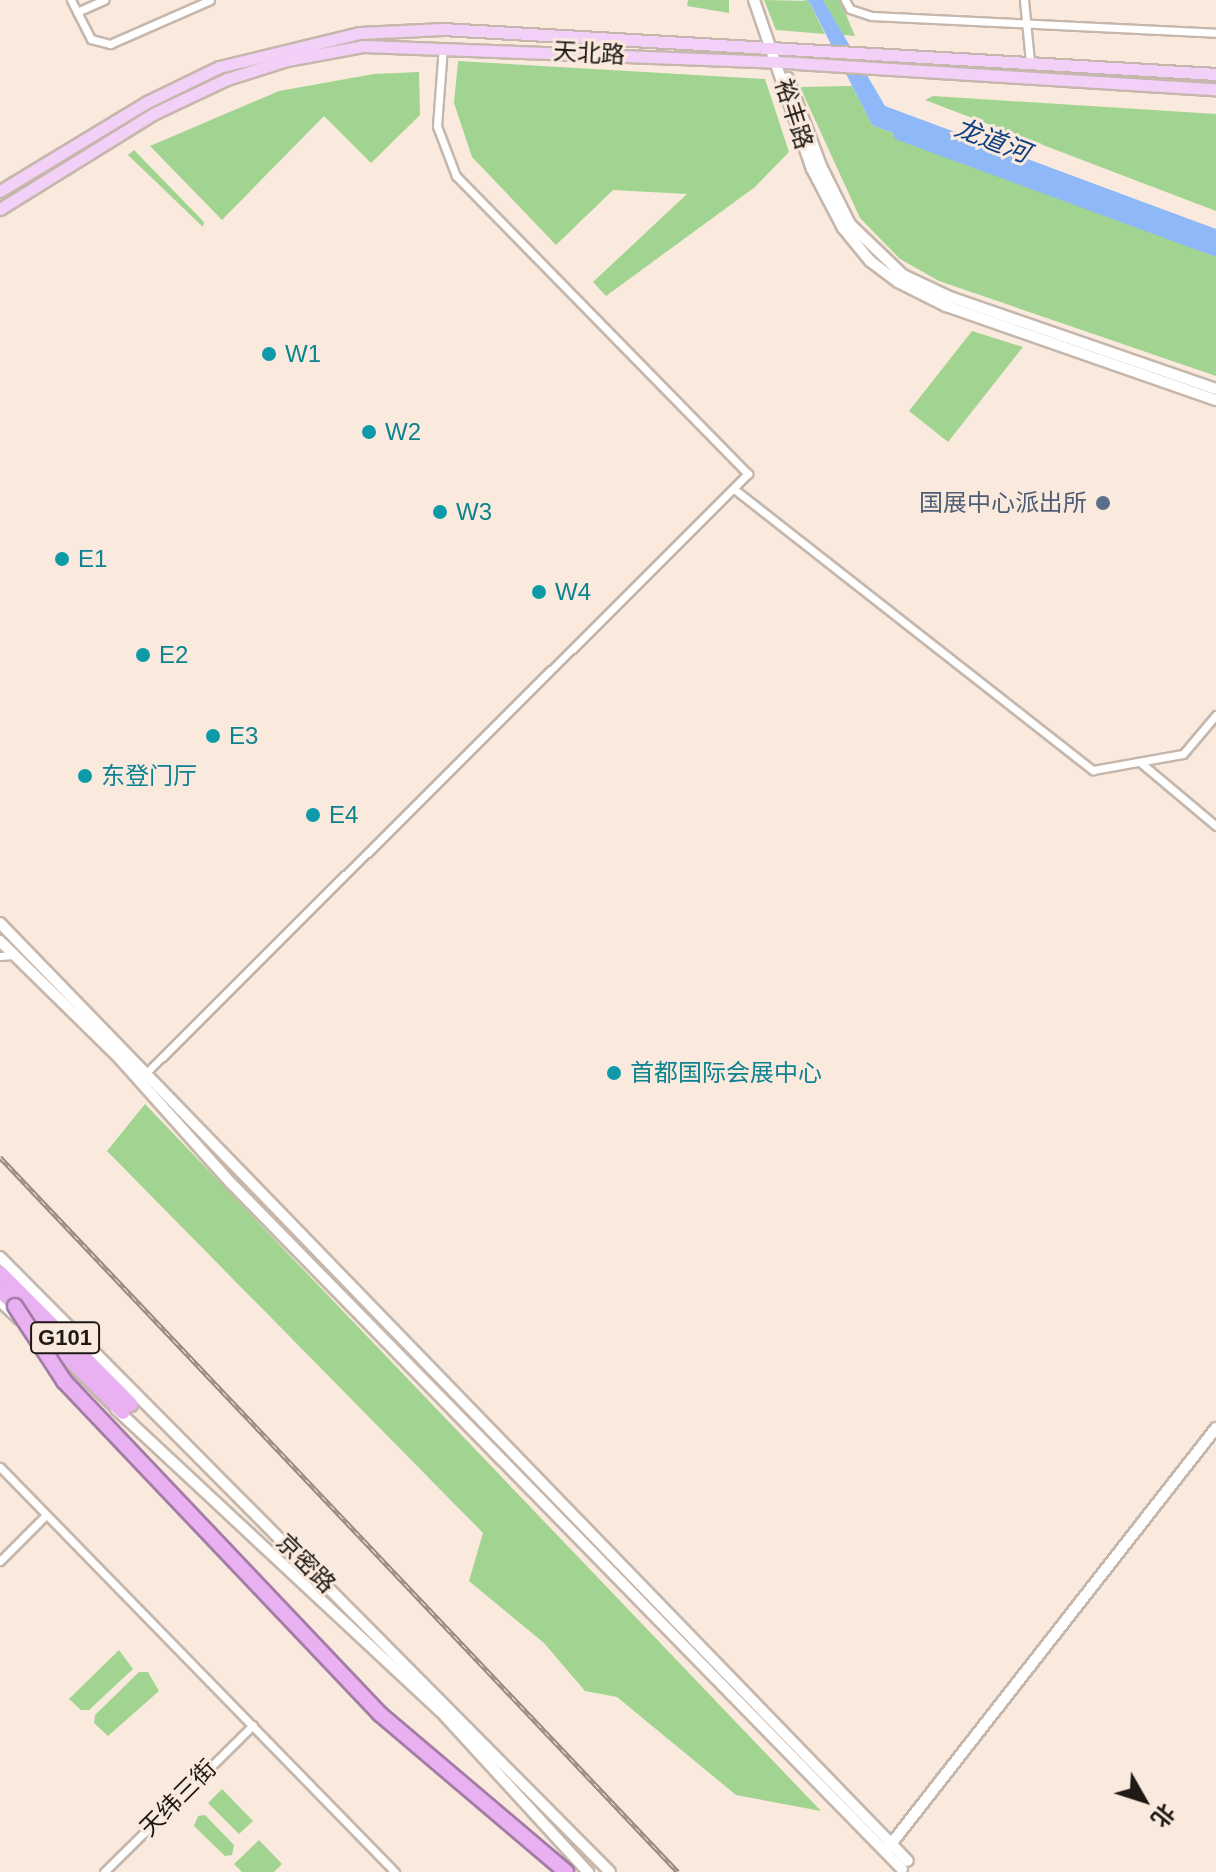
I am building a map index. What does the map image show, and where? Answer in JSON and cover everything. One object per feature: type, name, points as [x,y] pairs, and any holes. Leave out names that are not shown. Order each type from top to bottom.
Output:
[{"type":"highway","name":"G101","points":[[0,1273],[126,1408],[0,1290]]},
{"type":"highway","points":[[15,1306],[64,1381],[380,1714],[566,1872]]},
{"type":"main road","name":"天北路","points":[[0,191],[147,102],[219,67],[360,33],[443,29],[1216,74]]},
{"type":"main road","name":"天北路","points":[[0,209],[155,113],[227,79],[287,60],[363,46],[443,45],[1216,89]]},
{"type":"street","points":[[71,0],[91,39],[110,44],[210,0]]},
{"type":"street","points":[[77,12],[104,0]]},
{"type":"street","points":[[754,0],[779,63]]},
{"type":"street","points":[[845,0],[850,9],[872,16],[1216,33]]},
{"type":"street","points":[[1024,0],[1030,62]]},
{"type":"street","points":[[145,1074],[748,474],[456,176],[437,126],[443,45]]},
{"type":"street","name":"裕丰路","points":[[779,63],[850,224],[903,275],[950,297],[1216,389]]},
{"type":"street","name":"裕丰路","points":[[779,63],[796,125],[828,202],[861,252],[883,272],[946,306],[1216,400]]},
{"type":"street","points":[[734,489],[1063,751],[1093,770],[1183,754],[1216,715]]},
{"type":"street","points":[[1141,763],[1216,826]]},
{"type":"street","points":[[0,923],[887,1848]]},
{"type":"street","points":[[0,941],[119,1058],[171,1122],[905,1865]]},
{"type":"street","points":[[0,956],[13,955]]},
{"type":"street","name":"京密路","points":[[0,1257],[610,1872]]},
{"type":"street","name":"京密路","points":[[0,1301],[445,1716],[588,1872]]},
{"type":"street","points":[[887,1848],[1216,1428]]},
{"type":"street","points":[[0,1467],[395,1872]]},
{"type":"street","points":[[0,1561],[46,1515]]},
{"type":"street","name":"天纬三街","points":[[104,1872],[253,1725]]},
{"type":"green space","points":[[688,0],[729,0],[729,13],[687,6]]},
{"type":"green space","points":[[764,0],[809,1],[825,34],[776,30]]},
{"type":"green space","points":[[823,0],[840,0],[855,36],[843,35]]},
{"type":"green space","points":[[458,61],[765,79],[789,152],[755,187],[606,296],[593,282],[687,194],[613,190],[556,245],[472,157],[454,103]]},
{"type":"green space","points":[[419,72],[420,115],[371,163],[324,116],[222,220],[150,146],[279,91],[374,74]]},
{"type":"green space","points":[[852,86],[872,125],[1216,257],[1216,376],[939,281],[900,259],[860,218],[800,87]]},
{"type":"green space","points":[[933,96],[1216,114],[1216,211],[925,100]]},
{"type":"green space","points":[[134,150],[204,222],[203,227],[128,155]]},
{"type":"green space","points":[[972,331],[1023,347],[948,442],[909,411]]},
{"type":"green space","points":[[145,1104],[821,1811],[736,1795],[617,1697],[585,1691],[544,1643],[469,1581],[483,1533],[107,1151]]},
{"type":"green space","points":[[119,1650],[133,1669],[89,1710],[81,1710],[69,1699]]},
{"type":"green space","points":[[139,1672],[148,1672],[159,1691],[108,1736],[94,1723],[95,1715]]},
{"type":"green space","points":[[222,1789],[253,1821],[239,1834],[208,1803]]},
{"type":"green space","points":[[205,1815],[234,1845],[232,1855],[225,1856],[194,1826],[198,1816]]},
{"type":"green space","points":[[259,1840],[282,1864],[274,1872],[242,1872],[234,1864]]},
{"type":"water","name":"龙道河","points":[[801,0],[823,0],[885,106],[1216,229],[1216,257],[895,139],[893,133],[872,125],[809,1]]},
{"type":"railway","points":[[0,1157],[678,1872]]},
{"type":"place","name":"W1","points":[[269,354]]},
{"type":"place","name":"W2","points":[[369,432]]},
{"type":"place","name":"国展中心派出所","points":[[1103,503]]},
{"type":"place","name":"W3","points":[[440,512]]},
{"type":"place","name":"E1","points":[[62,559]]},
{"type":"place","name":"W4","points":[[539,592]]},
{"type":"place","name":"E2","points":[[143,655]]},
{"type":"place","name":"E3","points":[[213,736]]},
{"type":"place","name":"东登门厅","points":[[85,776]]},
{"type":"place","name":"E4","points":[[313,815]]},
{"type":"place","name":"首都国际会展中心","points":[[614,1073]]}]
